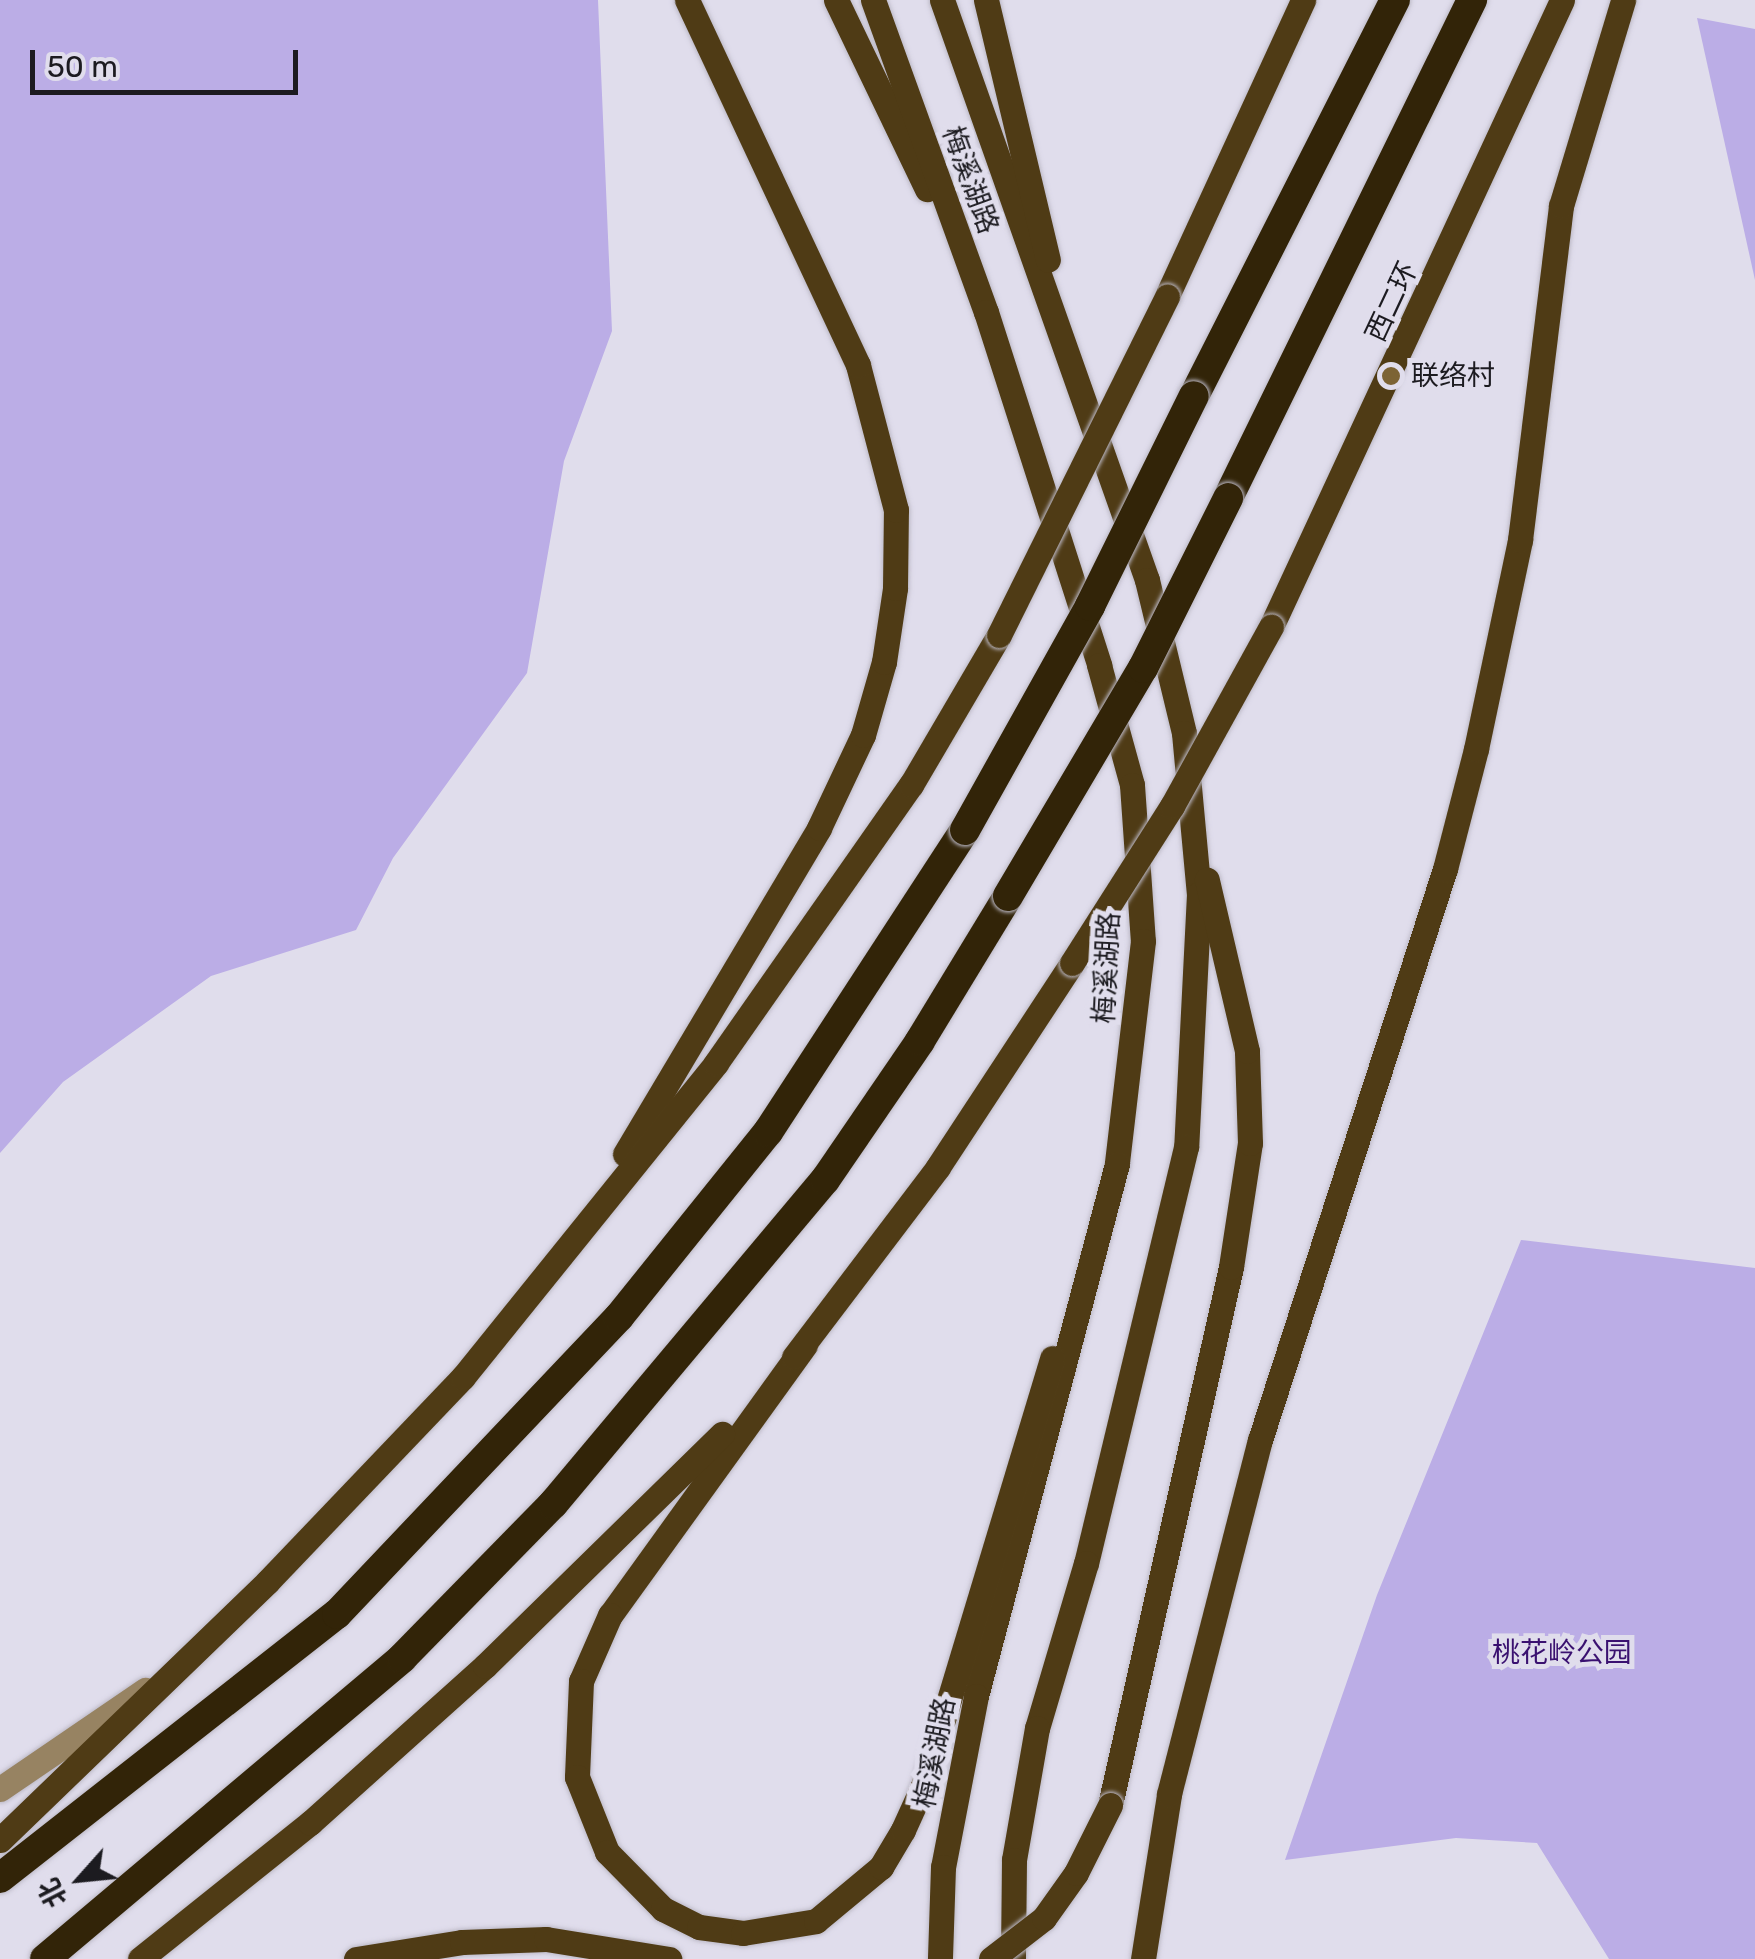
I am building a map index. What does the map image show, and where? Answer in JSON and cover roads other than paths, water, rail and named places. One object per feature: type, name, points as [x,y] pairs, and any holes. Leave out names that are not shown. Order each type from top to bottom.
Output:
[{"type":"highway","points":[[0,1878],[337,1614],[619,1317],[768,1132],[966,830],[1090,606],[1395,0]]},
{"type":"highway","points":[[45,1959],[402,1658],[553,1504],[825,1180],[1008,896],[1143,668],[1472,0]]},
{"type":"main road","points":[[563,1252],[819,828],[863,735],[884,662],[894,588],[896,510],[858,365],[687,0]]},
{"type":"main road","points":[[836,0],[986,312]]},
{"type":"main road","name":"梅溪湖路","points":[[873,0],[986,312],[1132,785],[1144,941],[1117,1164],[976,1696],[943,1868],[940,1959]]},
{"type":"main road","name":"梅溪湖路","points":[[942,0],[1147,580],[1184,733],[1193,832],[1196,1012],[1186,1146],[1086,1564],[1036,1728],[1014,1860],[1013,1959]]},
{"type":"main road","points":[[986,0],[1068,358]]},
{"type":"main road","points":[[0,1840],[186,1662],[463,1377],[716,1063],[910,785],[999,634],[1167,296],[1299,0]]},
{"type":"main road","name":"西二环","points":[[805,1345],[938,1166],[1172,806],[1270,627],[1562,0]]},
{"type":"main road","points":[[1142,1959],[1169,1794],[1260,1440],[1445,869],[1476,748],[1520,540],[1561,206],[1623,0]]},
{"type":"main road","points":[[991,1959],[1044,1918],[1076,1873],[1110,1805],[1231,1268],[1250,1143],[1246,1051],[1193,832]]},
{"type":"main road","points":[[805,1345],[610,1615],[582,1681],[576,1776],[607,1852],[663,1909],[698,1927],[742,1933],[779,1931],[828,1914],[881,1867],[903,1830],[923,1786],[988,1558],[1117,1164]]},
{"type":"main road","points":[[140,1959],[310,1823],[485,1666],[646,1516],[805,1345]]},
{"type":"main road","points":[[356,1959],[462,1942],[546,1939],[669,1959]]},
{"type":"street","points":[[0,1790],[186,1662]]},
{"type":"place","name":"联络村","points":[[1391,376]]},
{"type":"park label","name":"桃花岭公园","points":[[1562,1653]]}]
